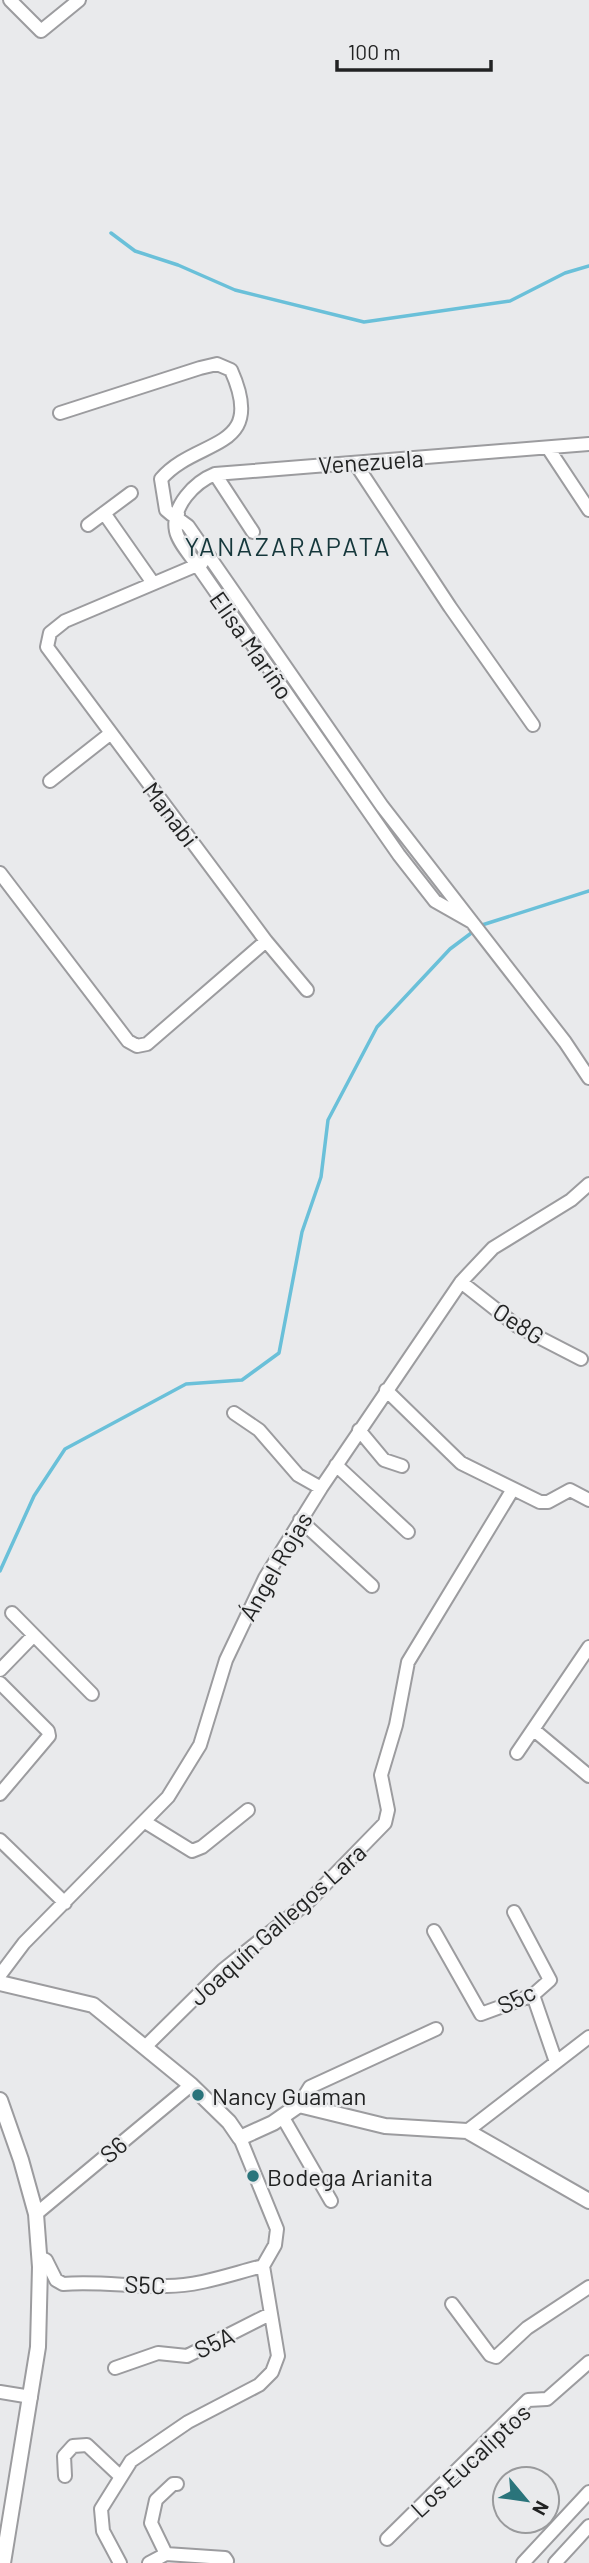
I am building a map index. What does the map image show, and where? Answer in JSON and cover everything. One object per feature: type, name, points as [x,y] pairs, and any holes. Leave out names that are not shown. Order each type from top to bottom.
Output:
[{"type":"street","points":[[10,0],[38,30],[44,31],[79,0]]},
{"type":"street","points":[[60,413],[200,368],[218,364],[231,370],[243,408],[237,426],[225,439],[161,479],[166,510],[177,516],[193,486],[215,474],[253,532]]},
{"type":"street","name":"Venezuela","points":[[215,474],[589,444]]},
{"type":"street","points":[[548,448],[589,510]]},
{"type":"street","points":[[355,463],[450,607],[533,725]]},
{"type":"street","points":[[88,525],[131,494]]},
{"type":"street","points":[[104,513],[153,583],[212,560]]},
{"type":"street","name":"Elisa Mariño","points":[[177,516],[188,526],[402,834],[589,1078]]},
{"type":"street","name":"Elisa Mariño","points":[[177,516],[176,532],[197,565],[391,844],[435,901],[472,922]]},
{"type":"street","name":"Manabi","points":[[153,583],[65,621],[50,633],[47,640],[49,653],[266,941],[307,990]]},
{"type":"street","points":[[50,780],[111,733]]},
{"type":"street","points":[[391,844],[402,834]]},
{"type":"street","points":[[0,873],[128,1041],[137,1046],[147,1044],[266,941]]},
{"type":"street","name":"Ángel Rojas","points":[[0,1975],[24,1943],[168,1797],[200,1745],[214,1695],[243,1619],[300,1520],[461,1282],[492,1248],[571,1200],[589,1184]]},
{"type":"street","name":"Oe8G","points":[[461,1282],[517,1326],[581,1359]]},
{"type":"street","points":[[386,1390],[461,1463],[544,1503],[569,1490],[589,1500]]},
{"type":"street","points":[[234,1413],[259,1430],[298,1475],[321,1488]]},
{"type":"street","points":[[359,1430],[384,1460],[402,1466]]},
{"type":"street","points":[[337,1465],[408,1532]]},
{"type":"street","name":"Joaquín Gallegos Lara","points":[[145,2047],[223,1969],[308,1902],[385,1823],[388,1810],[381,1775],[396,1725],[408,1662],[513,1489]]},
{"type":"street","points":[[300,1520],[372,1586]]},
{"type":"street","points":[[12,1613],[92,1694]]},
{"type":"street","points":[[0,1670],[33,1636]]},
{"type":"street","points":[[517,1753],[589,1647]]},
{"type":"street","points":[[0,1683],[48,1731],[49,1736],[0,1794]]},
{"type":"street","points":[[534,1730],[589,1776]]},
{"type":"street","points":[[145,1822],[192,1852],[248,1810]]},
{"type":"street","points":[[0,1840],[65,1903]]},
{"type":"street","name":"S5c","points":[[434,1931],[481,2014],[533,1995],[550,1980],[513,1912]]},
{"type":"street","points":[[0,1983],[93,2005],[191,2085],[229,2122],[240,2138],[277,2229],[275,2245],[262,2266],[278,2356],[272,2372],[259,2385],[188,2422],[131,2461],[101,2509],[103,2531],[120,2563]]},
{"type":"street","points":[[533,1995],[556,2062]]},
{"type":"street","points":[[240,2138],[299,2105],[310,2087],[436,2029]]},
{"type":"street","points":[[467,2131],[589,2037]]},
{"type":"street","name":"S6","points":[[36,2214],[191,2085]]},
{"type":"street","points":[[0,2100],[6,2135],[36,2214],[40,2323],[31,2398],[3,2563]]},
{"type":"street","points":[[299,2105],[386,2126],[467,2131],[589,2201]]},
{"type":"street","points":[[282,2116],[331,2201]]},
{"type":"street","name":"S5C","points":[[39,2257],[47,2260],[56,2280],[63,2284],[137,2283],[168,2287],[202,2282],[262,2266]]},
{"type":"street","points":[[452,2304],[490,2355],[496,2357],[527,2328],[589,2287]]},
{"type":"street","name":"S5A","points":[[115,2368],[158,2353],[187,2356],[270,2314]]},
{"type":"street","name":"Los Eucaliptos","points":[[387,2539],[528,2400],[547,2399],[589,2362]]},
{"type":"street","points":[[0,2392],[31,2398]]},
{"type":"street","points":[[65,2476],[64,2456],[74,2446],[86,2445],[121,2477]]},
{"type":"street","points":[[166,2554],[152,2523],[161,2493],[177,2484]]},
{"type":"street","points":[[523,2563],[589,2492]]},
{"type":"street","points":[[555,2563],[589,2526]]},
{"type":"street","points":[[149,2563],[166,2554],[227,2561]]},
{"type":"waterway","points":[[111,233],[135,251],[178,265],[235,290],[364,322],[510,301],[565,273],[589,266]]},
{"type":"waterway","points":[[0,1571],[34,1496],[65,1449],[186,1384],[242,1380],[279,1353],[302,1232],[321,1177],[328,1120],[377,1027],[450,949],[482,925],[589,891]]},
{"type":"place","name":"Nancy Guaman","points":[[198,2095]]},
{"type":"place","name":"Bodega Arianita","points":[[253,2176]]},
{"type":"district","name":"YANAZARAPATA","points":[[288,545]]}]
